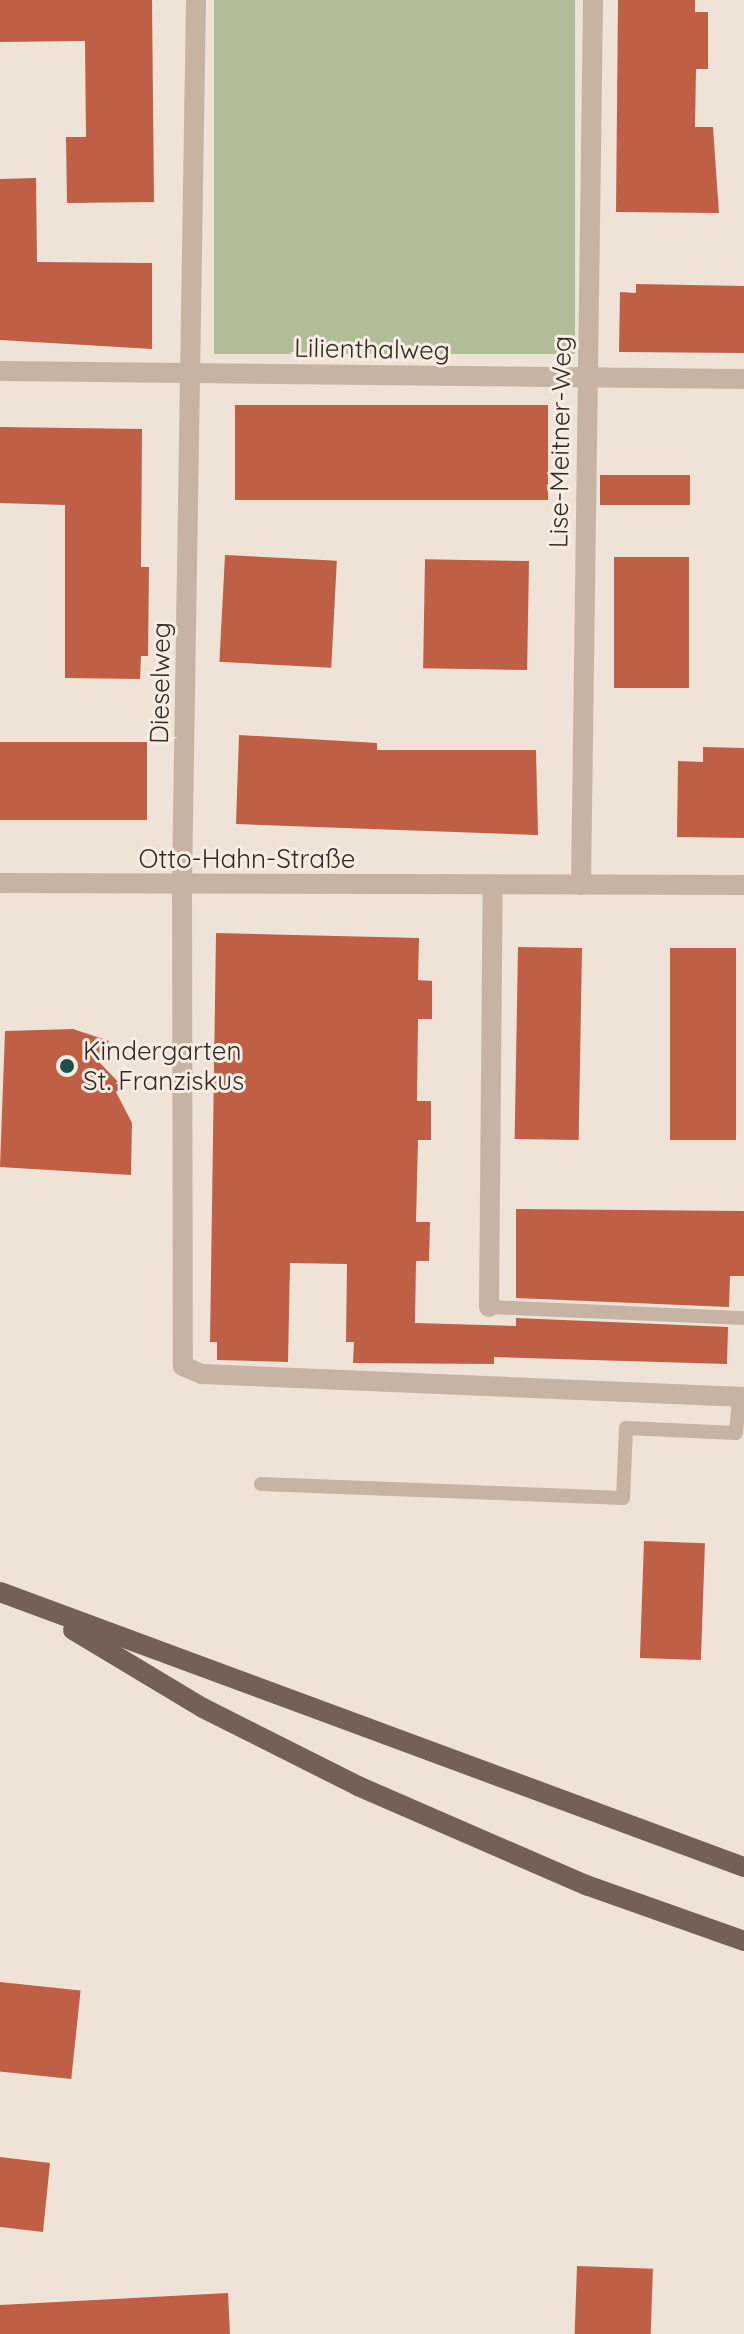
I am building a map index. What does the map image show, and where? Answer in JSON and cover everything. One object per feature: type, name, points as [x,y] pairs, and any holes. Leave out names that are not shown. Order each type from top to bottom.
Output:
[{"type":"main road","points":[[0,1592],[39,1610],[744,1867]]},
{"type":"main road","points":[[39,1610],[203,1708],[358,1786],[586,1885],[744,1941]]},
{"type":"street","name":"Dieselweg","points":[[196,0],[182,886],[183,1366],[202,1374],[742,1397]]},
{"type":"street","name":"Lise-Meitner-Weg","points":[[581,885],[593,0]]},
{"type":"street","name":"Lilienthalweg","points":[[0,371],[744,379]]},
{"type":"street","name":"Otto-Hahn-Straße","points":[[0,883],[182,886],[744,885]]},
{"type":"street","points":[[489,1307],[493,885]]},
{"type":"lane","points":[[489,1307],[744,1318]]},
{"type":"lane","points":[[261,1484],[623,1498],[626,1428],[736,1433],[742,1397]]},
{"type":"green space","points":[[214,0],[575,0],[575,354],[214,354]]},
{"type":"building","points":[[0,0],[152,0],[154,202],[67,203],[66,137],[86,137],[85,41],[0,42]]},
{"type":"building","points":[[618,0],[695,0],[695,12],[708,12],[708,69],[696,69],[695,127],[713,127],[719,213],[616,212]]},
{"type":"building","points":[[36,178],[37,262],[152,263],[152,349],[0,340],[0,179]]},
{"type":"building","points":[[636,284],[744,286],[744,353],[619,352],[620,292],[636,293]]},
{"type":"building","points":[[235,405],[548,405],[548,500],[235,500]]},
{"type":"building","points":[[0,427],[142,429],[141,567],[149,567],[148,656],[141,656],[140,679],[65,678],[65,505],[0,503]]},
{"type":"building","points":[[600,475],[690,475],[690,505],[600,505]]},
{"type":"building","points":[[225,555],[337,561],[331,668],[219,662]]},
{"type":"building","points":[[614,557],[689,557],[689,688],[614,688]]},
{"type":"building","points":[[425,559],[529,561],[527,670],[423,668]]},
{"type":"building","points":[[239,735],[377,743],[377,750],[536,750],[538,835],[236,824]]},
{"type":"building","points":[[0,742],[147,742],[147,820],[0,820]]},
{"type":"building","points":[[703,747],[744,748],[744,838],[677,837],[678,761],[703,762]]},
{"type":"building","points":[[216,933],[419,938],[418,980],[432,981],[432,1019],[418,1019],[417,1101],[431,1101],[431,1140],[418,1140],[416,1222],[430,1222],[429,1261],[416,1261],[415,1323],[516,1326],[516,1318],[728,1327],[727,1364],[494,1357],[494,1364],[353,1363],[354,1342],[346,1342],[347,1264],[290,1263],[288,1362],[217,1360],[217,1342],[210,1342]]},
{"type":"building","points":[[518,947],[582,948],[579,1140],[515,1139]]},
{"type":"building","points":[[670,948],[736,948],[736,1140],[670,1140]]},
{"type":"building","points":[[73,1029],[109,1041],[100,1063],[122,1086],[116,1092],[132,1123],[131,1175],[0,1167],[5,1031]]},
{"type":"building","points":[[516,1209],[744,1211],[744,1276],[730,1276],[729,1307],[516,1298]]},
{"type":"building","points":[[644,1541],[705,1543],[701,1660],[640,1658]]},
{"type":"building","points":[[0,1982],[81,1990],[71,2079],[0,2071]]},
{"type":"building","points":[[0,2157],[50,2163],[43,2232],[0,2227]]},
{"type":"building","points":[[577,2266],[653,2269],[651,2334],[575,2334]]},
{"type":"building","points":[[228,2293],[230,2334],[0,2334],[0,2305]]},
{"type":"place","name":"Kindergarten St. Franziskus","points":[[67,1066]]}]
